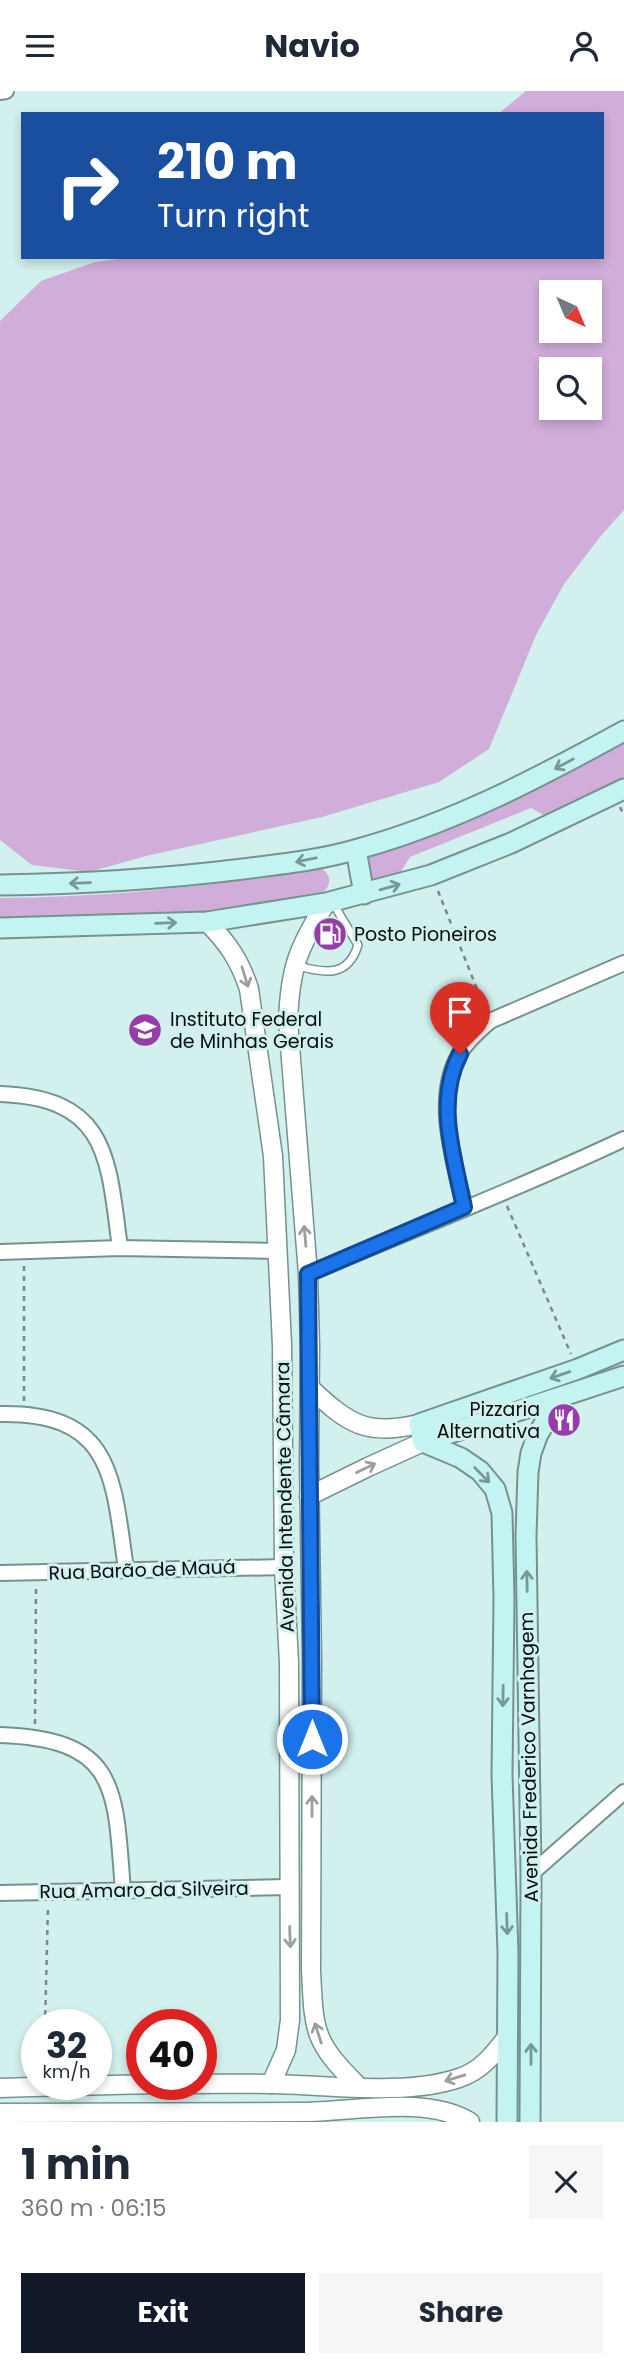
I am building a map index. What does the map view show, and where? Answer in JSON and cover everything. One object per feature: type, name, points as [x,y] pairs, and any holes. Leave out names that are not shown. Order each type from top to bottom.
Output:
[{"type":"main road","points":[[0,885],[81,884],[191,876],[301,862],[356,850],[474,809],[624,731]]},
{"type":"main road","points":[[0,928],[207,922],[329,902],[431,875],[511,843],[624,789]]},
{"type":"main road","points":[[356,850],[364,894]]},
{"type":"main road","points":[[421,1433],[624,1350]]},
{"type":"main road","points":[[421,1433],[559,1399],[624,1376]]},
{"type":"main road","name":"Avenida Frederico Varnhagem","points":[[530,2122],[531,1874],[526,1536],[531,1453],[538,1434],[559,1399]]},
{"type":"main road","name":"Avenida Frederico Varnhagem","points":[[421,1433],[488,1478],[499,1499],[504,1535],[502,1775],[508,2007],[507,2122]]},
{"type":"main road","points":[[504,1535],[526,1536]]},
{"type":"main road","points":[[508,2007],[531,2008]]},
{"type":"street","points":[[0,92],[6,91]]},
{"type":"street","name":"Avenida Intendente Câmara","points":[[329,902],[308,931],[293,965],[289,985],[288,1021],[308,1274],[310,1345],[311,1970],[313,2016],[320,2040],[336,2064],[358,2087]]},
{"type":"street","name":"Avenida Intendente Câmara","points":[[207,922],[233,951],[242,966],[256,1030],[273,1156],[282,1345],[284,1567],[289,1663],[288,1887],[291,1969],[289,2036],[281,2065],[271,2084]]},
{"type":"street","points":[[464,1207],[448,1127],[448,1082],[460,1054],[475,1034],[490,1021],[624,963]]},
{"type":"street","points":[[0,1094],[36,1097],[63,1105],[94,1133],[107,1163],[120,1248]]},
{"type":"street","points":[[308,1274],[624,1139]]},
{"type":"street","points":[[273,1156],[298,1155]]},
{"type":"street","points":[[0,1252],[120,1248],[277,1251]]},
{"type":"street","points":[[282,1345],[310,1345]]},
{"type":"street","points":[[310,1388],[348,1420],[367,1427],[421,1433]]},
{"type":"street","points":[[0,1414],[24,1413],[51,1419],[70,1426],[87,1439],[105,1463],[111,1477],[126,1569]]},
{"type":"street","points":[[309,1496],[368,1467],[421,1433]]},
{"type":"street","name":"Rua Barão de Mauá","points":[[0,1573],[284,1567]]},
{"type":"street","points":[[289,1663],[312,1662]]},
{"type":"street","points":[[0,1735],[35,1736],[56,1741],[82,1753],[104,1777],[113,1797],[117,1818],[123,1891]]},
{"type":"street","points":[[531,1874],[624,1792]]},
{"type":"street","name":"Rua Amaro da Silveira","points":[[0,1893],[288,1887]]},
{"type":"street","points":[[291,1969],[311,1970]]},
{"type":"street","points":[[217,2085],[413,2087],[460,2077],[473,2071],[493,2055],[507,2037]]},
{"type":"street","points":[[0,2088],[126,2086]]},
{"type":"street","points":[[410,2108],[413,2087]]},
{"type":"street","points":[[180,2100],[181,2111]]},
{"type":"street","points":[[0,2113],[181,2111],[307,2117],[410,2108],[447,2112],[470,2122]]},
{"type":"lane","points":[[293,965],[333,972],[345,965],[355,953],[358,945],[329,902]]},
{"type":"path","points":[[431,875],[490,1021]]},
{"type":"path","points":[[502,1193],[578,1369]]},
{"type":"path","points":[[23,1252],[24,1413]]},
{"type":"path","points":[[35,1736],[36,1573]]},
{"type":"path","points":[[46,2009],[48,1892]]},
{"type":"shaded area","points":[[526,91],[624,91],[624,510],[564,584],[536,635],[489,749],[439,782],[322,817],[146,856],[89,872],[32,865],[0,840],[0,321],[41,281],[95,262],[119,259],[604,259],[604,112],[500,112]]},
{"type":"shaded area","points":[[624,740],[624,777],[608,787],[544,815],[531,808],[410,857],[399,875],[373,881],[369,879],[365,857],[369,854],[525,795]]},
{"type":"shaded area","points":[[319,867],[326,872],[329,879],[326,890],[322,893],[254,907],[173,916],[0,921],[0,898],[160,890]]},
{"type":"place","name":"Posto Pioneiros","points":[[330,934]]},
{"type":"place","name":"Instituto Federal de Minhas Gerais","points":[[145,1030]]},
{"type":"place","name":"Pizzaria Alternativa","points":[[564,1420]]},
{"type":"route","points":[[312,1739],[308,1274],[464,1207],[448,1127],[447,1101],[448,1082],[460,1054]]}]
